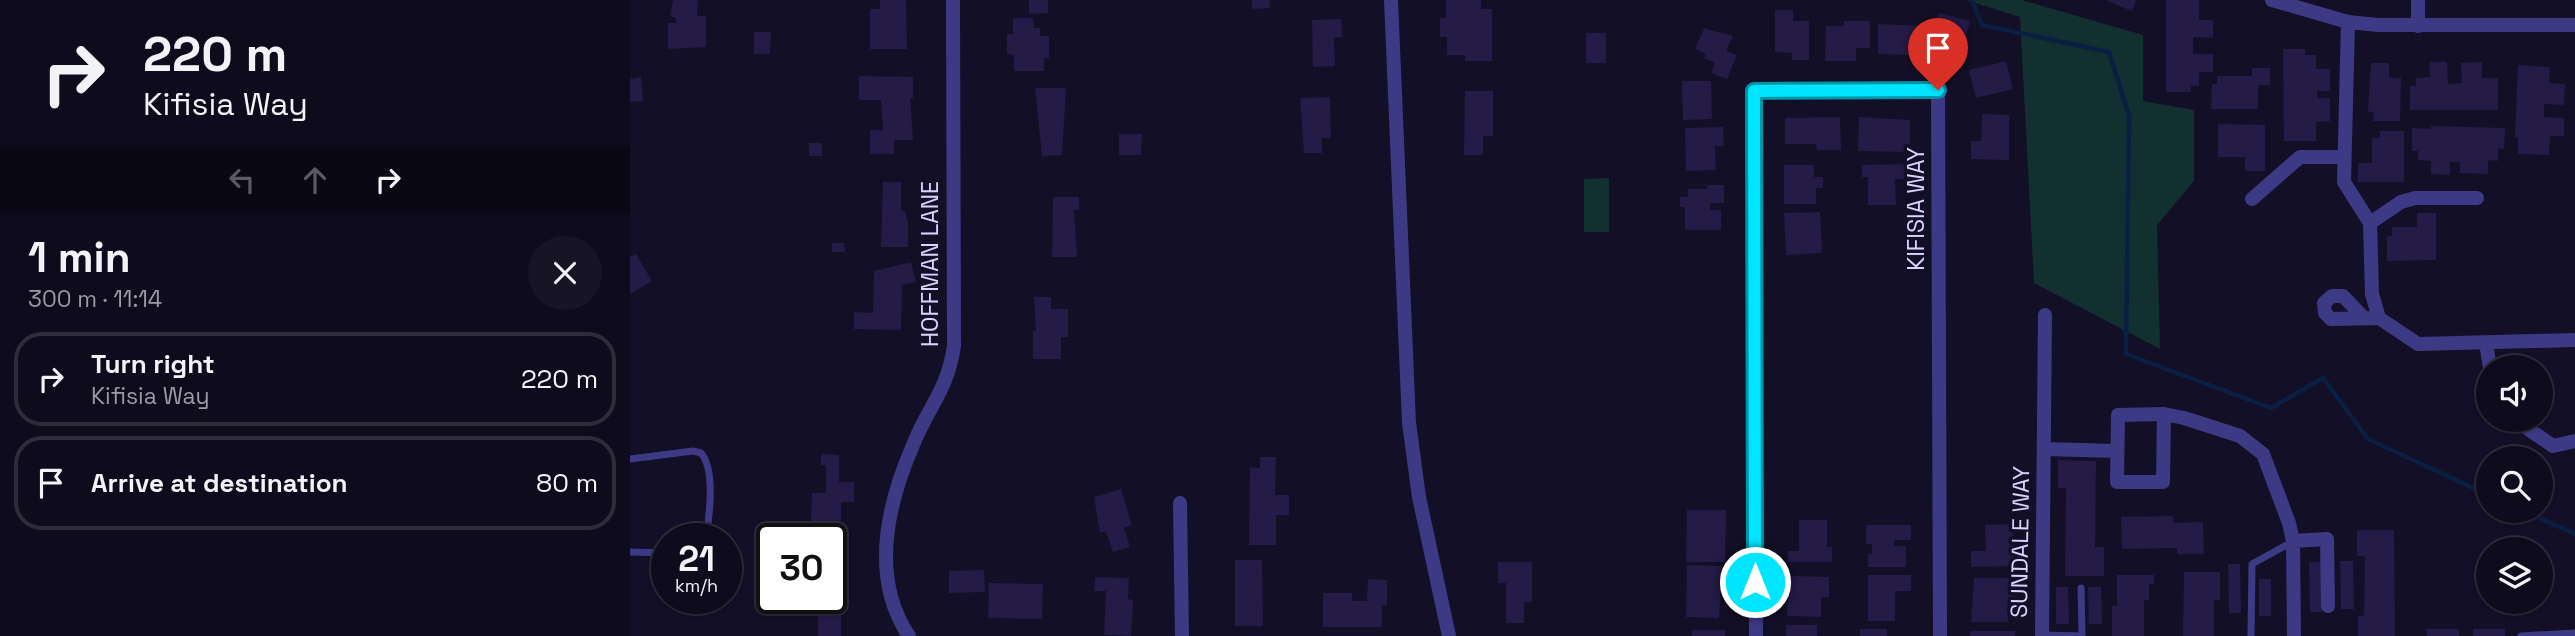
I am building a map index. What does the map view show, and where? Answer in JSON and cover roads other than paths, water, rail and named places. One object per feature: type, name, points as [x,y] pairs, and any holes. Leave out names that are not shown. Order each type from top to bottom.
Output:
[{"type":"street","name":"HOFFMAN LANE","points":[[909,636],[893,608],[887,585],[888,530],[895,492],[914,442],[942,393],[954,346],[953,0]]},
{"type":"street","points":[[1391,0],[1409,423],[1419,497],[1449,636]]},
{"type":"street","points":[[2272,0],[2348,22],[2418,26],[2575,26]]},
{"type":"street","points":[[2418,0],[2418,26]]},
{"type":"street","points":[[2348,22],[2344,182],[2370,223],[2371,318],[2418,344],[2575,340]]},
{"type":"street","name":"KIFISIA WAY","points":[[1756,636],[1754,91],[1938,90],[1940,636]]},
{"type":"street","points":[[2252,199],[2300,157],[2343,157]]},
{"type":"street","points":[[2370,223],[2401,202],[2415,198],[2477,198]]},
{"type":"street","name":"SUNDALE WAY","points":[[2042,635],[2045,315]]},
{"type":"street","points":[[2486,343],[2488,355]]},
{"type":"street","points":[[2164,414],[2163,482],[2118,482],[2118,415],[2164,414],[2240,436],[2263,454],[2293,541],[2294,636]]},
{"type":"street","points":[[2533,432],[2553,446],[2575,441]]},
{"type":"street","name":"SUNDALE WAY","points":[[2044,449],[2117,451]]},
{"type":"street","points":[[1180,503],[1182,636]]},
{"type":"street","points":[[2293,541],[2328,539],[2328,606]]},
{"type":"lane","points":[[630,459],[693,451],[701,453],[706,461],[710,496],[707,523]]},
{"type":"lane","points":[[2251,636],[2252,564],[2293,541]]},
{"type":"lane","points":[[630,552],[651,553]]},
{"type":"lane","points":[[2042,635],[2082,635],[2081,588]]},
{"type":"lane","points":[[2521,636],[2575,633]]},
{"type":"waterway","points":[[1972,0],[1982,25],[2109,52],[2129,116],[2126,354],[2271,408],[2323,378],[2368,439],[2476,489]]},
{"type":"waterway","points":[[2551,523],[2575,534]]}]
